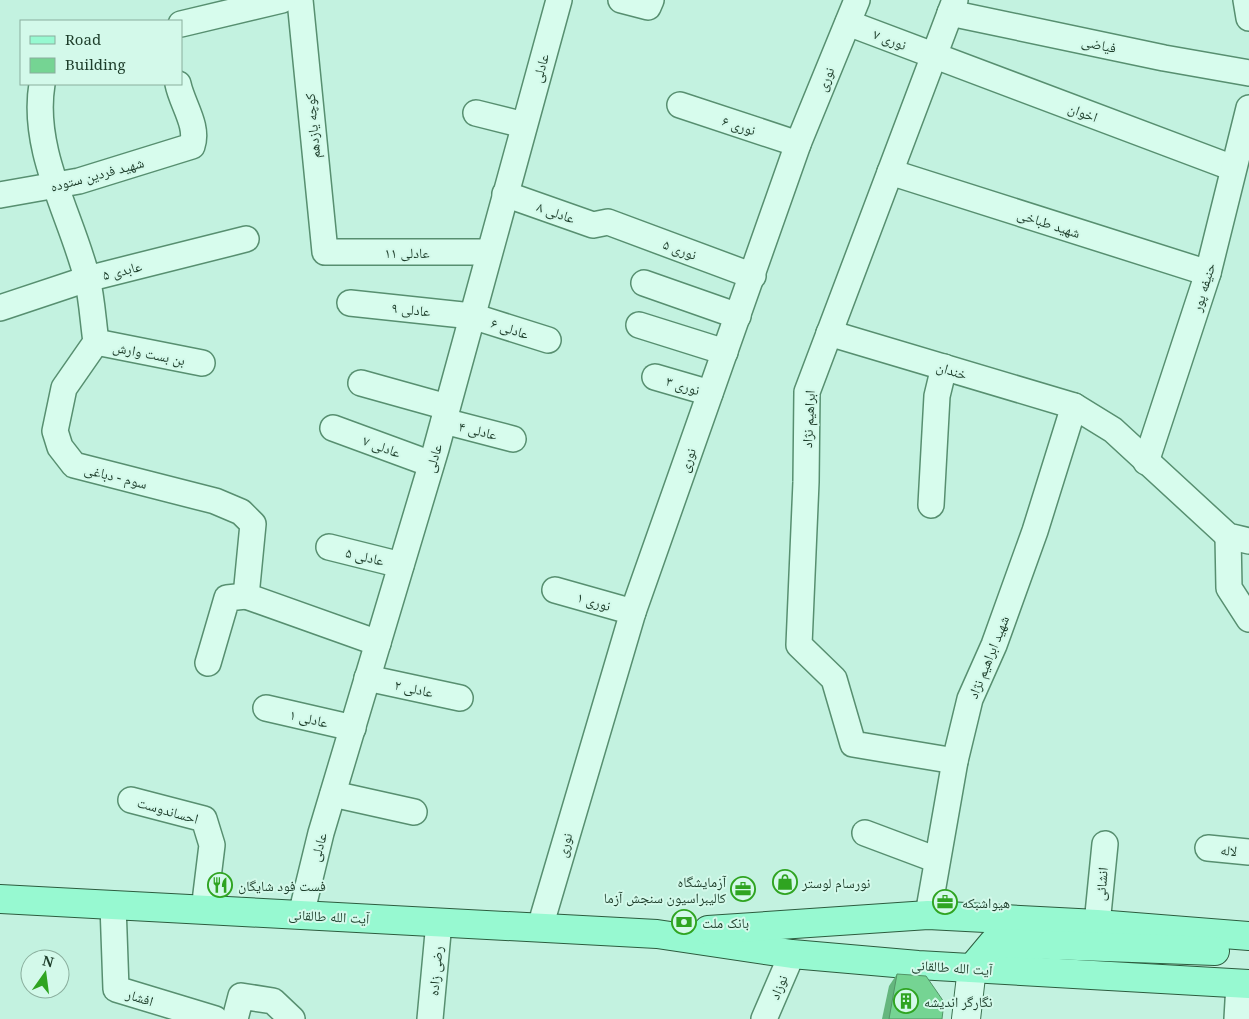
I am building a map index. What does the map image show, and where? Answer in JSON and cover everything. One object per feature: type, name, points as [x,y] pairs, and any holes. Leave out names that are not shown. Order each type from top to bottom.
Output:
[{"type":"main road","name":"آیت الله طالقانی","points":[[0,899],[657,934],[792,954],[972,968],[1244,984]]},
{"type":"main road","name":"آیت الله طالقانی","points":[[657,934],[928,915],[1098,924],[1249,936]]},
{"type":"main road","points":[[966,1019],[972,968],[993,943],[1249,952]]},
{"type":"street","points":[[182,24],[282,0]]},
{"type":"street","name":"کوچه یازدهم","points":[[300,0],[325,252]]},
{"type":"street","name":"عادلی","points":[[300,915],[333,794],[446,414],[559,0]]},
{"type":"street","points":[[621,0],[650,3]]},
{"type":"street","name":"نوری","points":[[540,927],[633,612],[798,144],[857,0]]},
{"type":"street","points":[[1246,0],[1249,18]]},
{"type":"street","name":"ابراهیم نژاد","points":[[952,6],[807,392],[806,482],[799,645],[834,679],[853,744],[955,761]]},
{"type":"street","name":"فیاضی","points":[[952,6],[1164,58],[1249,73]]},
{"type":"street","name":"نوری ۷","points":[[848,24],[932,56]]},
{"type":"street","name":"اخوان","points":[[932,56],[1234,168]]},
{"type":"street","points":[[42,85],[40,116],[45,150],[87,279],[96,342]]},
{"type":"street","name":"شهید فردین ستوده","points":[[0,195],[79,181],[192,146],[195,138],[178,85]]},
{"type":"street","name":"نوری ۶","points":[[680,105],[798,144]]},
{"type":"street","name":"حنیفه پور","points":[[1146,462],[1208,273],[1249,108]]},
{"type":"street","points":[[476,113],[524,125]]},
{"type":"street","name":"شهید طباخی","points":[[890,172],[1208,273]]},
{"type":"street","name":"عادلی ۸","points":[[505,194],[593,225],[608,222]]},
{"type":"street","name":"نوری ۵","points":[[608,222],[753,276]]},
{"type":"street","name":"عابدی ۵","points":[[0,308],[87,279],[246,239]]},
{"type":"street","name":"عادلی ۱۱","points":[[325,252],[489,252]]},
{"type":"street","points":[[644,283],[738,316]]},
{"type":"street","name":"عادلی ۹","points":[[350,303],[472,316]]},
{"type":"street","name":"عادلی ۶","points":[[472,316],[548,340]]},
{"type":"street","points":[[639,325],[725,352]]},
{"type":"street","name":"خندان","points":[[829,333],[1074,406]]},
{"type":"street","name":"بن بست وارش","points":[[96,342],[202,363]]},
{"type":"street","name":"سوم - دباغی","points":[[96,342],[64,388],[55,431],[60,447],[74,465],[216,501],[241,512],[253,524],[246,596]]},
{"type":"street","points":[[931,505],[931,468],[937,396],[944,367]]},
{"type":"street","name":"نوری ۳","points":[[655,377],[710,393]]},
{"type":"street","name":"عادلی ۴","points":[[361,383],[513,439]]},
{"type":"street","points":[[1074,406],[1114,430],[1146,462],[1239,538],[1229,588],[1249,618]]},
{"type":"street","name":"شهید ابراهیم نژاد","points":[[928,915],[955,761],[970,699],[994,645],[1035,531],[1074,406]]},
{"type":"street","name":"عادلی ۷","points":[[333,428],[431,464]]},
{"type":"street","name":"عادلی ۵","points":[[329,547],[402,565]]},
{"type":"street","name":"نوری ۱","points":[[555,590],[633,612]]},
{"type":"street","points":[[208,663],[227,598],[246,596],[378,643]]},
{"type":"street","name":"عادلی ۲","points":[[367,678],[460,698]]},
{"type":"street","name":"عادلی ۱","points":[[266,708],[353,728]]},
{"type":"street","points":[[333,794],[414,812]]},
{"type":"street","name":"احساندوست","points":[[130,800],[204,819],[212,845],[204,910]]},
{"type":"street","points":[[865,833],[937,860]]},
{"type":"street","name":"انشائی","points":[[1098,924],[1105,844]]},
{"type":"street","name":"لاله","points":[[1208,848],[1249,852]]},
{"type":"street","name":"افشار","points":[[113,905],[116,989],[215,1019]]},
{"type":"street","name":"رضی زاده","points":[[430,1019],[439,922]]},
{"type":"street","name":"نوزاد","points":[[764,1019],[792,954]]},
{"type":"street","points":[[1237,1019],[1244,984]]},
{"type":"street","points":[[235,1019],[241,996],[273,1001],[292,1019]]},
{"type":"building","points":[[897,974],[926,976],[944,1002],[942,1019],[889,1019]]},
{"type":"place","name":"نورسام لوستر","points":[[785,882]]},
{"type":"place","name":"فست فود شایگان","points":[[220,885]]},
{"type":"place","name":"آزمایشگاه کالیبراسیون سنجش آزما","points":[[743,889]]},
{"type":"place","name":"هیواشبکه","points":[[945,902]]},
{"type":"place","name":"بانک ملت","points":[[684,922]]},
{"type":"place","name":"نگارگر اندیشه","points":[[906,1001]]}]
